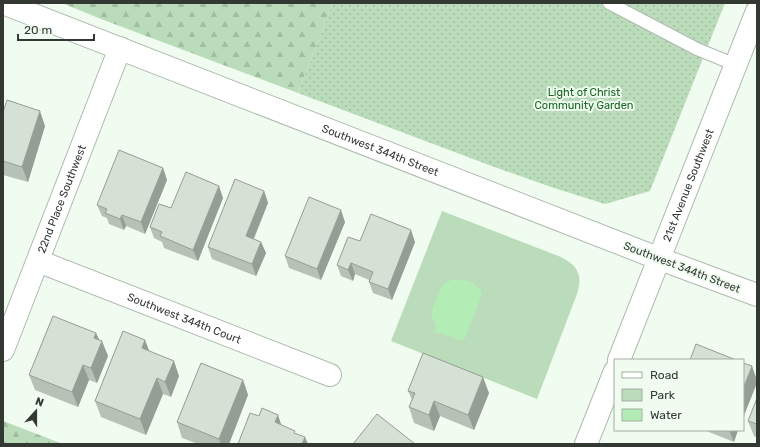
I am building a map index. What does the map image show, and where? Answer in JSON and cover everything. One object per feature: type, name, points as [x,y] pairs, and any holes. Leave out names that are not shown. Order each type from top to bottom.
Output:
[{"type":"street","name":"Southwest 344th Street","points":[[3,3],[757,296]]},
{"type":"street","name":"21st Avenue Southwest","points":[[619,359],[757,11]]},
{"type":"street","name":"22nd Place Southwest","points":[[3,350],[120,48]]},
{"type":"street","name":"Southwest 344th Court","points":[[38,261],[330,375]]},
{"type":"street","points":[[586,444],[614,374]]},
{"type":"lane","points":[[609,3],[697,49],[736,65]]},
{"type":"green space","points":[[62,3],[333,3],[298,93]]},
{"type":"green space","name":"Light of Christ Community Garden","points":[[333,3],[725,3],[650,191],[605,204],[489,165],[298,93]]},
{"type":"green space","points":[[442,211],[561,257],[572,264],[578,272],[579,287],[577,294],[537,399],[391,341]]},
{"type":"green space","points":[[3,421],[63,444],[3,444]]},
{"type":"water","points":[[452,280],[465,280],[472,282],[481,290],[482,293],[463,340],[459,340],[441,333],[436,333],[436,324],[431,317],[439,291],[445,283]]},
{"type":"building","points":[[7,100],[40,111],[22,167],[3,161],[3,112]]},
{"type":"building","points":[[119,150],[163,168],[141,222],[122,215],[120,219],[105,213],[107,209],[97,205]]},
{"type":"building","points":[[186,172],[219,186],[193,250],[160,236],[162,232],[150,227],[159,204],[171,208]]},
{"type":"building","points":[[235,179],[264,191],[246,236],[261,242],[252,264],[208,247]]},
{"type":"building","points":[[309,197],[341,210],[317,269],[285,256]]},
{"type":"building","points":[[371,214],[411,230],[388,289],[369,282],[373,272],[351,263],[348,270],[337,265],[348,237],[360,241]]},
{"type":"building","points":[[53,316],[96,333],[94,338],[102,341],[91,368],[83,365],[72,392],[29,375]]},
{"type":"building","points":[[123,331],[145,340],[142,348],[174,361],[165,382],[157,378],[140,419],[95,401]]},
{"type":"building","points":[[696,344],[734,359],[690,359]]},
{"type":"building","points":[[423,353],[483,377],[468,415],[434,401],[429,415],[409,407],[415,393],[408,391]]},
{"type":"building","points":[[201,363],[243,380],[219,439],[177,422]]},
{"type":"building","points":[[744,363],[752,366],[744,386]]},
{"type":"building","points":[[757,398],[757,424],[748,421]]},
{"type":"building","points":[[262,408],[278,415],[275,422],[295,431],[294,433],[305,437],[302,444],[238,444],[250,413],[259,416]]},
{"type":"building","points":[[377,414],[415,444],[353,444]]}]
